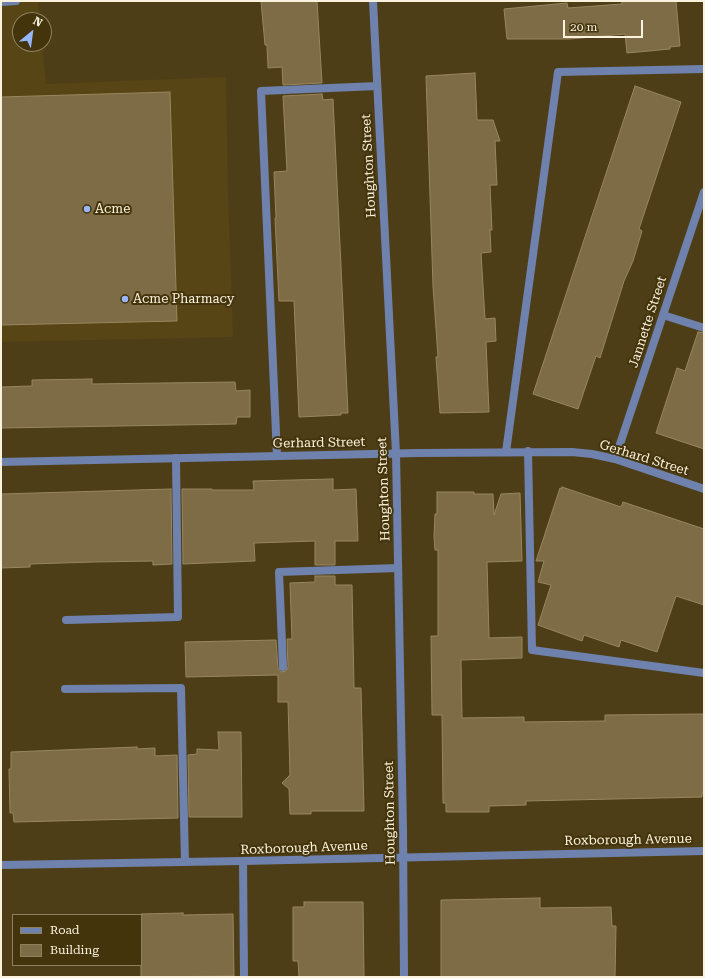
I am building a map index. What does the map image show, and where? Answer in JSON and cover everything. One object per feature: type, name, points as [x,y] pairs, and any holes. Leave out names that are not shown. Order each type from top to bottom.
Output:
[{"type":"street","points":[[1,2],[16,1]]},
{"type":"street","name":"Houghton Street","points":[[373,1],[396,454],[404,977]]},
{"type":"street","points":[[506,452],[558,72],[704,68]]},
{"type":"street","points":[[278,456],[261,91],[378,86]]},
{"type":"street","name":"Jannette Street","points":[[615,459],[704,192]]},
{"type":"street","points":[[663,315],[704,328]]},
{"type":"street","points":[[528,451],[532,650],[704,673]]},
{"type":"street","name":"Gerhard Street","points":[[1,462],[528,451],[572,452],[592,454],[615,459],[704,489]]},
{"type":"street","points":[[66,620],[178,617],[176,458]]},
{"type":"street","points":[[283,667],[279,572],[398,568]]},
{"type":"street","points":[[65,689],[181,688],[185,862]]},
{"type":"street","name":"Roxborough Avenue","points":[[1,865],[704,851]]},
{"type":"street","points":[[243,861],[244,977]]},
{"type":"shaded area","name":"Acme","points":[[1,1],[38,1],[39,12],[12,12],[12,52],[43,52],[46,84],[226,77],[233,337],[1,342]]},
{"type":"building","points":[[261,1],[317,1],[322,83],[283,85],[282,67],[268,68],[267,45],[265,45]]},
{"type":"building","points":[[622,1],[676,1],[680,46],[670,47],[670,49],[627,53],[625,34],[570,39],[507,39],[504,9],[567,3],[568,8],[622,4]]},
{"type":"building","points":[[475,73],[477,120],[493,120],[500,141],[495,141],[497,185],[490,185],[492,230],[490,230],[491,252],[481,253],[485,319],[495,318],[496,341],[486,342],[489,412],[440,413],[433,286],[426,76]]},
{"type":"building","points":[[635,86],[681,102],[639,229],[642,231],[633,261],[624,281],[600,358],[596,356],[578,409],[533,394]]},
{"type":"building","name":"Acme","points":[[170,92],[177,321],[1,325],[1,97]]},
{"type":"building","points":[[322,94],[323,100],[333,99],[348,413],[341,413],[341,415],[299,417],[294,301],[279,301],[274,172],[287,171],[283,96]]},
{"type":"building","points":[[698,332],[704,333],[704,449],[656,433],[677,368],[685,371]]},
{"type":"building","points":[[92,379],[92,384],[235,382],[236,391],[250,390],[250,417],[237,417],[236,424],[1,428],[1,387],[32,386],[32,380]]},
{"type":"building","points":[[333,479],[333,490],[356,489],[358,541],[335,541],[335,565],[315,565],[315,541],[254,543],[255,561],[183,564],[182,489],[254,490],[253,481]]},
{"type":"building","points":[[562,487],[621,507],[623,502],[704,529],[704,605],[676,596],[657,652],[621,640],[619,647],[584,635],[582,641],[538,625],[551,585],[538,582],[544,561],[536,561],[560,488],[562,489]]},
{"type":"building","points":[[171,489],[172,564],[153,565],[153,561],[93,562],[30,564],[30,567],[1,568],[1,494]]},
{"type":"building","points":[[437,492],[474,492],[474,494],[493,494],[494,515],[501,494],[520,493],[522,561],[487,562],[489,638],[522,637],[522,658],[461,660],[462,718],[524,717],[524,722],[605,721],[605,715],[704,714],[704,793],[702,793],[702,797],[526,801],[526,805],[489,806],[489,812],[446,812],[446,803],[443,803],[442,715],[432,715],[431,636],[438,636],[438,550],[435,550],[434,536],[435,514],[437,514]]},
{"type":"building","points":[[315,576],[335,576],[335,585],[352,585],[354,688],[361,688],[364,811],[311,811],[311,814],[290,814],[289,789],[282,783],[290,775],[288,702],[278,702],[278,675],[186,677],[185,642],[276,640],[278,668],[281,672],[286,671],[288,667],[287,639],[292,639],[290,583],[315,582]]},
{"type":"building","points":[[218,732],[241,732],[242,817],[189,817],[188,755],[197,754],[197,749],[219,750]]},
{"type":"building","points":[[137,747],[137,749],[155,748],[155,756],[177,755],[178,818],[14,822],[13,813],[10,813],[9,769],[11,769],[11,752]]},
{"type":"building","points":[[540,898],[540,908],[611,907],[612,926],[616,926],[615,977],[441,977],[441,900]]},
{"type":"building","points":[[304,902],[363,902],[364,977],[299,977],[298,961],[293,961],[293,907],[304,907]]},
{"type":"building","points":[[141,914],[233,914],[234,976],[141,977]]},
{"type":"place","name":"Acme","points":[[87,209]]},
{"type":"place","name":"Acme Pharmacy","points":[[125,299]]}]
